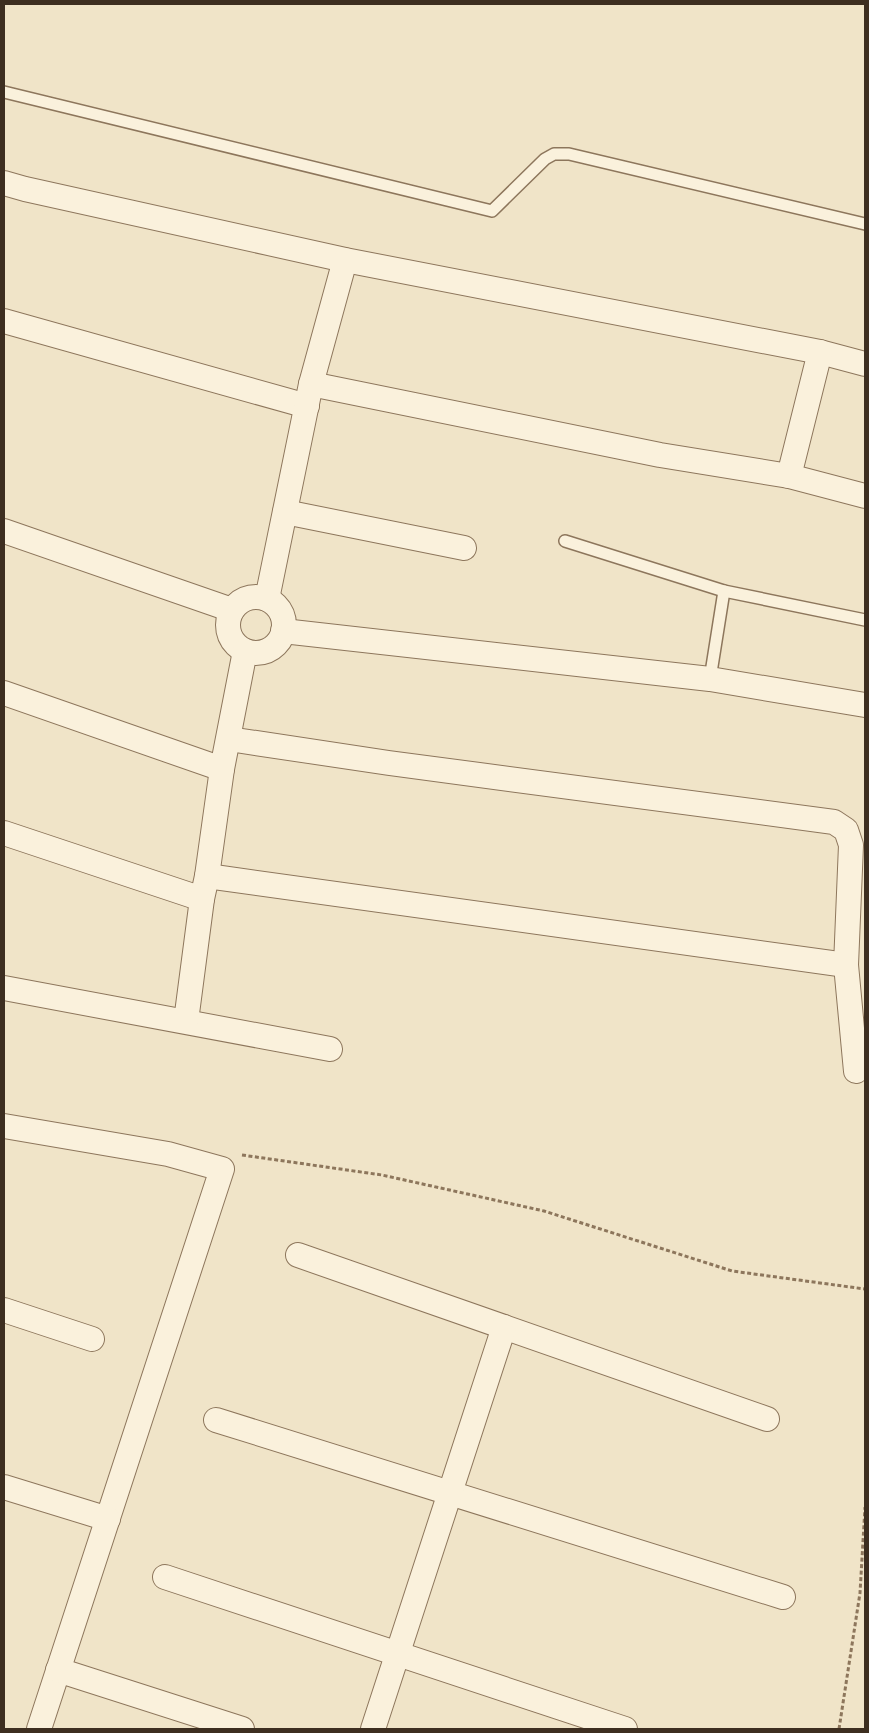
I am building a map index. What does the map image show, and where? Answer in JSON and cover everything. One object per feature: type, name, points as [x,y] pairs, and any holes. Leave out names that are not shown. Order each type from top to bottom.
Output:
[{"type":"street","points":[[4,183],[25,190],[345,260],[820,352],[865,364]]},
{"type":"street","points":[[267,599],[309,395],[345,260]]},
{"type":"street","points":[[4,321],[309,395],[660,456],[790,476],[865,496]]},
{"type":"street","points":[[790,476],[820,352]]},
{"type":"street","points":[[285,512],[464,548]]},
{"type":"street","points":[[4,531],[232,610]]},
{"type":"street","points":[[248,598],[267,599],[275,604],[281,612],[284,621],[283,631],[279,640],[273,647],[264,652],[255,653],[237,646],[231,638],[228,628],[228,619],[232,610],[239,602],[248,598]]},
{"type":"street","points":[[283,631],[710,679],[865,705]]},
{"type":"street","points":[[186,1021],[222,770],[245,650]]},
{"type":"street","points":[[4,693],[222,770]]},
{"type":"street","points":[[229,739],[389,763],[834,822],[846,830],[851,845],[846,965],[856,1071]]},
{"type":"street","points":[[4,832],[202,899]]},
{"type":"street","points":[[207,876],[846,965]]},
{"type":"street","points":[[4,988],[186,1021],[330,1050]]},
{"type":"street","points":[[4,1126],[168,1154],[222,1169],[39,1729]]},
{"type":"street","points":[[298,1255],[767,1419]]},
{"type":"street","points":[[4,1310],[92,1339]]},
{"type":"street","points":[[373,1729],[504,1327]]},
{"type":"street","points":[[216,1420],[783,1598]]},
{"type":"street","points":[[4,1486],[108,1519]]},
{"type":"street","points":[[165,1577],[625,1729]]},
{"type":"street","points":[[58,1670],[242,1729]]},
{"type":"lane","points":[[4,92],[492,211],[545,159],[554,154],[569,154],[865,224]]},
{"type":"lane","points":[[565,541],[724,592],[865,620]]},
{"type":"lane","points":[[710,679],[724,592]]},
{"type":"path","points":[[236,1154],[382,1176],[544,1211],[732,1271],[865,1289]]},
{"type":"path","points":[[839,1729],[860,1594],[865,1507]]}]
